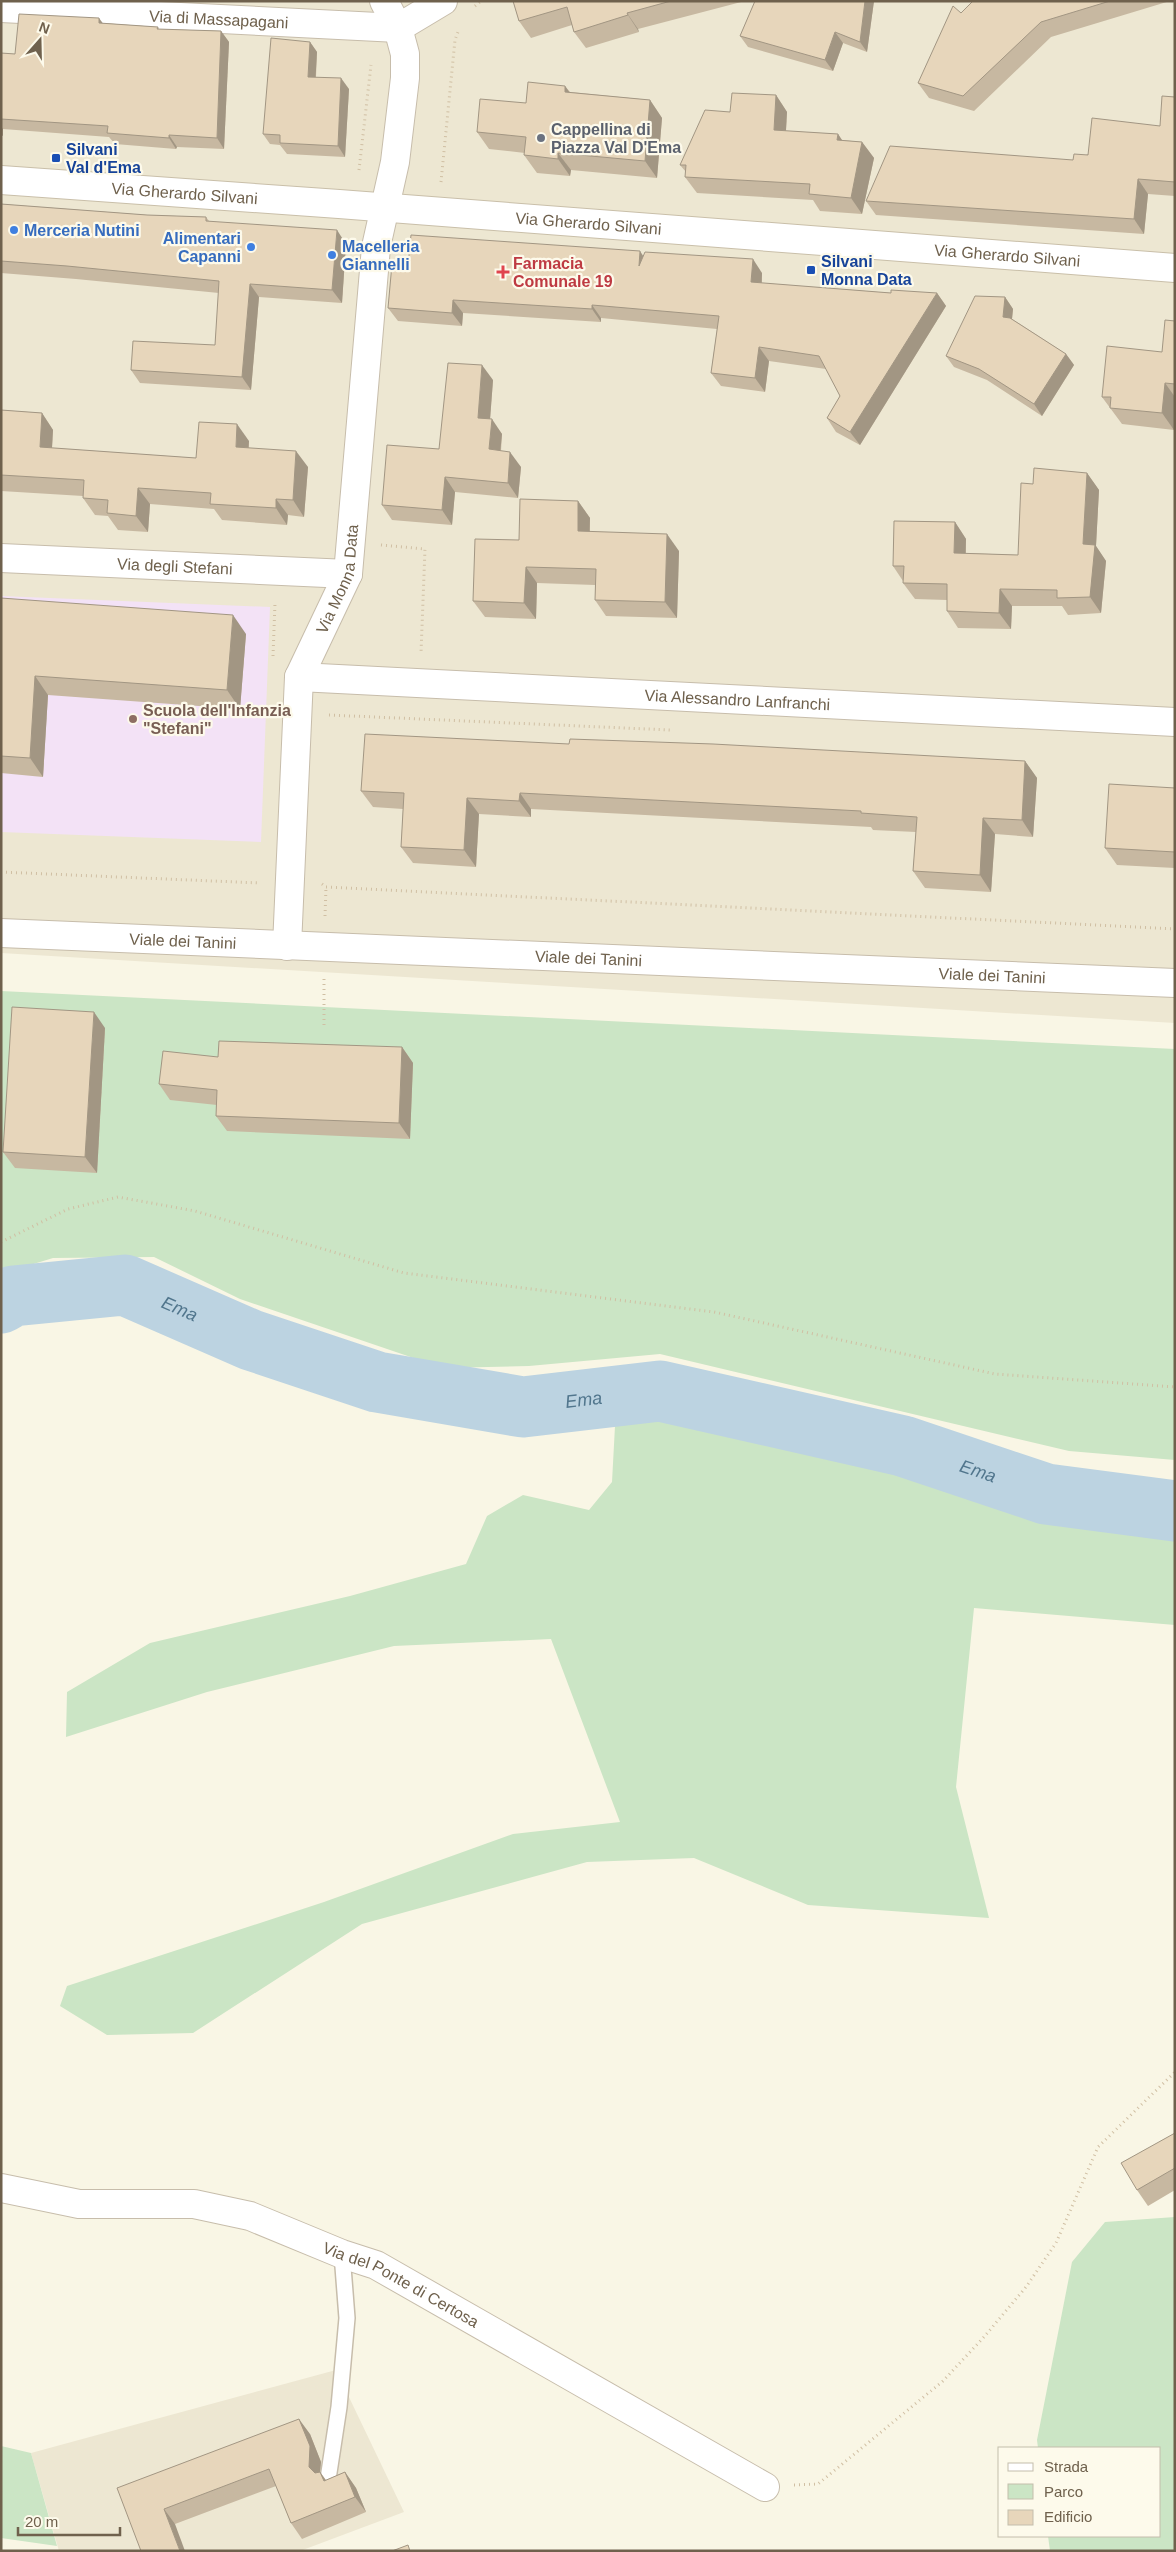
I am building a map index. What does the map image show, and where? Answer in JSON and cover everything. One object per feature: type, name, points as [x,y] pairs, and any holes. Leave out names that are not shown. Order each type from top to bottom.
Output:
[{"type":"street","name":"Via Monna Data","points":[[287,946],[299,677],[348,574],[376,254],[384,207],[395,162],[405,78],[405,54],[398,28],[384,1]]},
{"type":"street","points":[[398,28],[443,1]]},
{"type":"street","name":"Via di Massapagani","points":[[1,8],[398,28]]},
{"type":"street","name":"Via Gherardo Silvani","points":[[1,180],[384,207],[1175,268]]},
{"type":"street","name":"Via degli Stefani","points":[[1,558],[348,574]]},
{"type":"street","name":"Via Alessandro Lanfranchi","points":[[299,677],[1175,722]]},
{"type":"street","name":"Viale dei Tanini","points":[[1,933],[1175,982]]},
{"type":"street","name":"Via del Ponte di Certosa","points":[[1,2188],[79,2204],[194,2204],[250,2216],[342,2254],[376,2265],[765,2487]]},
{"type":"lane","points":[[328,2479],[339,2407],[347,2318],[342,2254]]},
{"type":"path","points":[[441,186],[455,40]]},
{"type":"path","points":[[358,177],[372,56]]},
{"type":"path","points":[[375,545],[425,549],[420,663]]},
{"type":"path","points":[[1,872],[261,883]]},
{"type":"path","points":[[317,880],[326,887],[1175,929]]},
{"type":"path","points":[[1,1242],[68,1209],[118,1197],[195,1211],[404,1273],[714,1312],[995,1374],[1175,1387]]},
{"type":"path","points":[[765,2487],[818,2484],[943,2380],[1026,2287],[1056,2243],[1098,2147],[1175,2072]]},
{"type":"shaded area","points":[[1,1],[1175,1],[1175,1023],[1,953]]},
{"type":"shaded area","name":"Scuola dell'Infanzia \"Stefani\"","points":[[1,596],[270,607],[261,842],[1,832]]},
{"type":"shaded area","points":[[336,2370],[404,2512],[300,2551],[59,2551],[31,2453]]},
{"type":"green space","points":[[1,991],[1175,1049],[1175,1460],[1069,1451],[660,1354],[529,1366],[443,1368],[240,1299],[154,1257],[53,1258],[1,1274]]},
{"type":"green space","points":[[674,1414],[937,1484],[1175,1531],[1175,1625],[974,1608],[956,1787],[989,1918],[808,1905],[694,1858],[587,1862],[362,1924],[193,2033],[107,2035],[60,2006],[67,1986],[324,1902],[513,1834],[620,1822],[551,1639],[394,1646],[207,1692],[66,1737],[67,1692],[150,1643],[350,1596],[466,1564],[487,1516],[523,1495],[589,1510],[612,1482],[615,1426]]},
{"type":"green space","points":[[1175,2217],[1175,2551],[1050,2551],[1048,2537],[1161,2537],[1161,2447],[1038,2447],[1037,2440],[1072,2262],[1105,2222]]},
{"type":"green space","points":[[1,2446],[31,2453],[57,2546],[1,2538]]},
{"type":"building","points":[[513,1],[671,1],[627,13],[628,15],[574,32],[567,7],[519,21]]},
{"type":"building","points":[[755,1],[865,1],[860,42],[835,32],[825,60],[740,36]]},
{"type":"building","points":[[973,1],[1110,1],[1041,22],[963,96],[918,83],[953,6],[961,13]]},
{"type":"building","points":[[19,14],[99,18],[99,23],[158,27],[157,29],[221,31],[217,138],[169,135],[169,138],[107,133],[108,126],[1,119],[1,53],[15,54]]},
{"type":"building","points":[[271,38],[310,42],[308,77],[341,78],[338,146],[280,143],[280,135],[263,134]]},
{"type":"building","points":[[528,82],[565,86],[565,92],[650,100],[645,161],[558,153],[558,159],[524,155],[526,137],[477,132],[480,99],[526,103]]},
{"type":"building","points":[[732,93],[776,95],[774,130],[838,134],[837,140],[862,142],[851,198],[809,194],[810,184],[685,177],[686,165],[680,165],[705,110],[730,112]]},
{"type":"building","points":[[1162,96],[1175,97],[1175,182],[1138,179],[1134,219],[866,201],[890,146],[1073,160],[1074,154],[1088,155],[1092,118],[1160,126]]},
{"type":"building","points":[[1,204],[147,215],[206,217],[206,221],[337,230],[332,290],[250,284],[242,377],[131,370],[133,341],[215,345],[219,281],[1,261]]},
{"type":"building","points":[[411,235],[640,251],[639,266],[645,252],[753,259],[751,282],[891,293],[891,290],[937,293],[850,432],[827,418],[840,396],[819,356],[759,347],[755,378],[711,373],[719,316],[592,305],[592,309],[453,300],[452,313],[388,308],[392,264],[408,265]]},
{"type":"building","points":[[975,296],[1005,297],[1003,317],[1010,318],[1066,354],[1034,404],[979,369],[946,356]]},
{"type":"building","points":[[1165,320],[1175,321],[1175,384],[1165,383],[1162,413],[1110,408],[1111,397],[1102,397],[1107,346],[1162,352]]},
{"type":"building","points":[[448,363],[482,365],[478,418],[492,419],[489,449],[510,452],[508,483],[445,477],[442,510],[382,505],[387,445],[439,449]]},
{"type":"building","points":[[1,410],[42,413],[40,447],[196,458],[199,422],[237,424],[236,447],[296,451],[293,500],[276,499],[276,508],[210,504],[211,493],[138,488],[136,516],[107,513],[108,500],[83,498],[84,480],[1,475]]},
{"type":"building","points":[[1034,468],[1087,473],[1083,544],[1095,545],[1090,597],[1057,598],[1057,590],[1000,589],[999,613],[947,611],[947,584],[903,583],[904,566],[893,566],[894,521],[955,522],[954,553],[1018,555],[1021,483],[1033,484]]},
{"type":"building","points":[[520,499],[578,501],[578,531],[667,534],[665,602],[595,600],[596,569],[526,567],[524,603],[473,601],[475,539],[519,540]]},
{"type":"building","points":[[1,598],[233,615],[227,690],[35,676],[30,758],[1,756]]},
{"type":"building","points":[[365,734],[569,744],[570,739],[713,744],[1025,761],[1022,820],[983,818],[980,875],[913,871],[917,817],[861,813],[861,811],[520,793],[519,801],[467,798],[464,850],[401,847],[404,793],[361,791]]},
{"type":"building","points":[[1109,784],[1175,788],[1175,852],[1105,848]]},
{"type":"building","points":[[12,1007],[94,1012],[85,1157],[3,1152]]},
{"type":"building","points":[[219,1041],[402,1047],[399,1123],[216,1116],[217,1090],[159,1084],[163,1051],[218,1057]]},
{"type":"building","points":[[1175,2133],[1175,2168],[1137,2190],[1121,2163]]},
{"type":"building","points":[[299,2419],[310,2446],[309,2467],[315,2473],[320,2472],[324,2481],[345,2472],[355,2497],[291,2523],[269,2469],[164,2509],[180,2551],[141,2551],[117,2488]]},
{"type":"building","points":[[408,2545],[410,2551],[392,2551]]},
{"type":"waterway","name":"Ema","points":[[1,1303],[13,1296],[125,1285],[251,1340],[377,1382],[523,1407],[660,1391],[903,1446],[1046,1494],[1175,1511]]},
{"type":"place","name":"Cappellina di Piazza Val D'Ema","points":[[541,138]]},
{"type":"place","name":"Silvani Val d'Ema","points":[[56,158]]},
{"type":"place","name":"Merceria Nutini","points":[[14,230]]},
{"type":"place","name":"Alimentari Capanni","points":[[251,247]]},
{"type":"place","name":"Macelleria Giannelli","points":[[332,255]]},
{"type":"place","name":"Silvani Monna Data","points":[[811,270]]},
{"type":"place","name":"Farmacia Comunale 19","points":[[503,272]]},
{"type":"place","name":"Scuola dell'Infanzia \"Stefani\"","points":[[133,719]]}]
